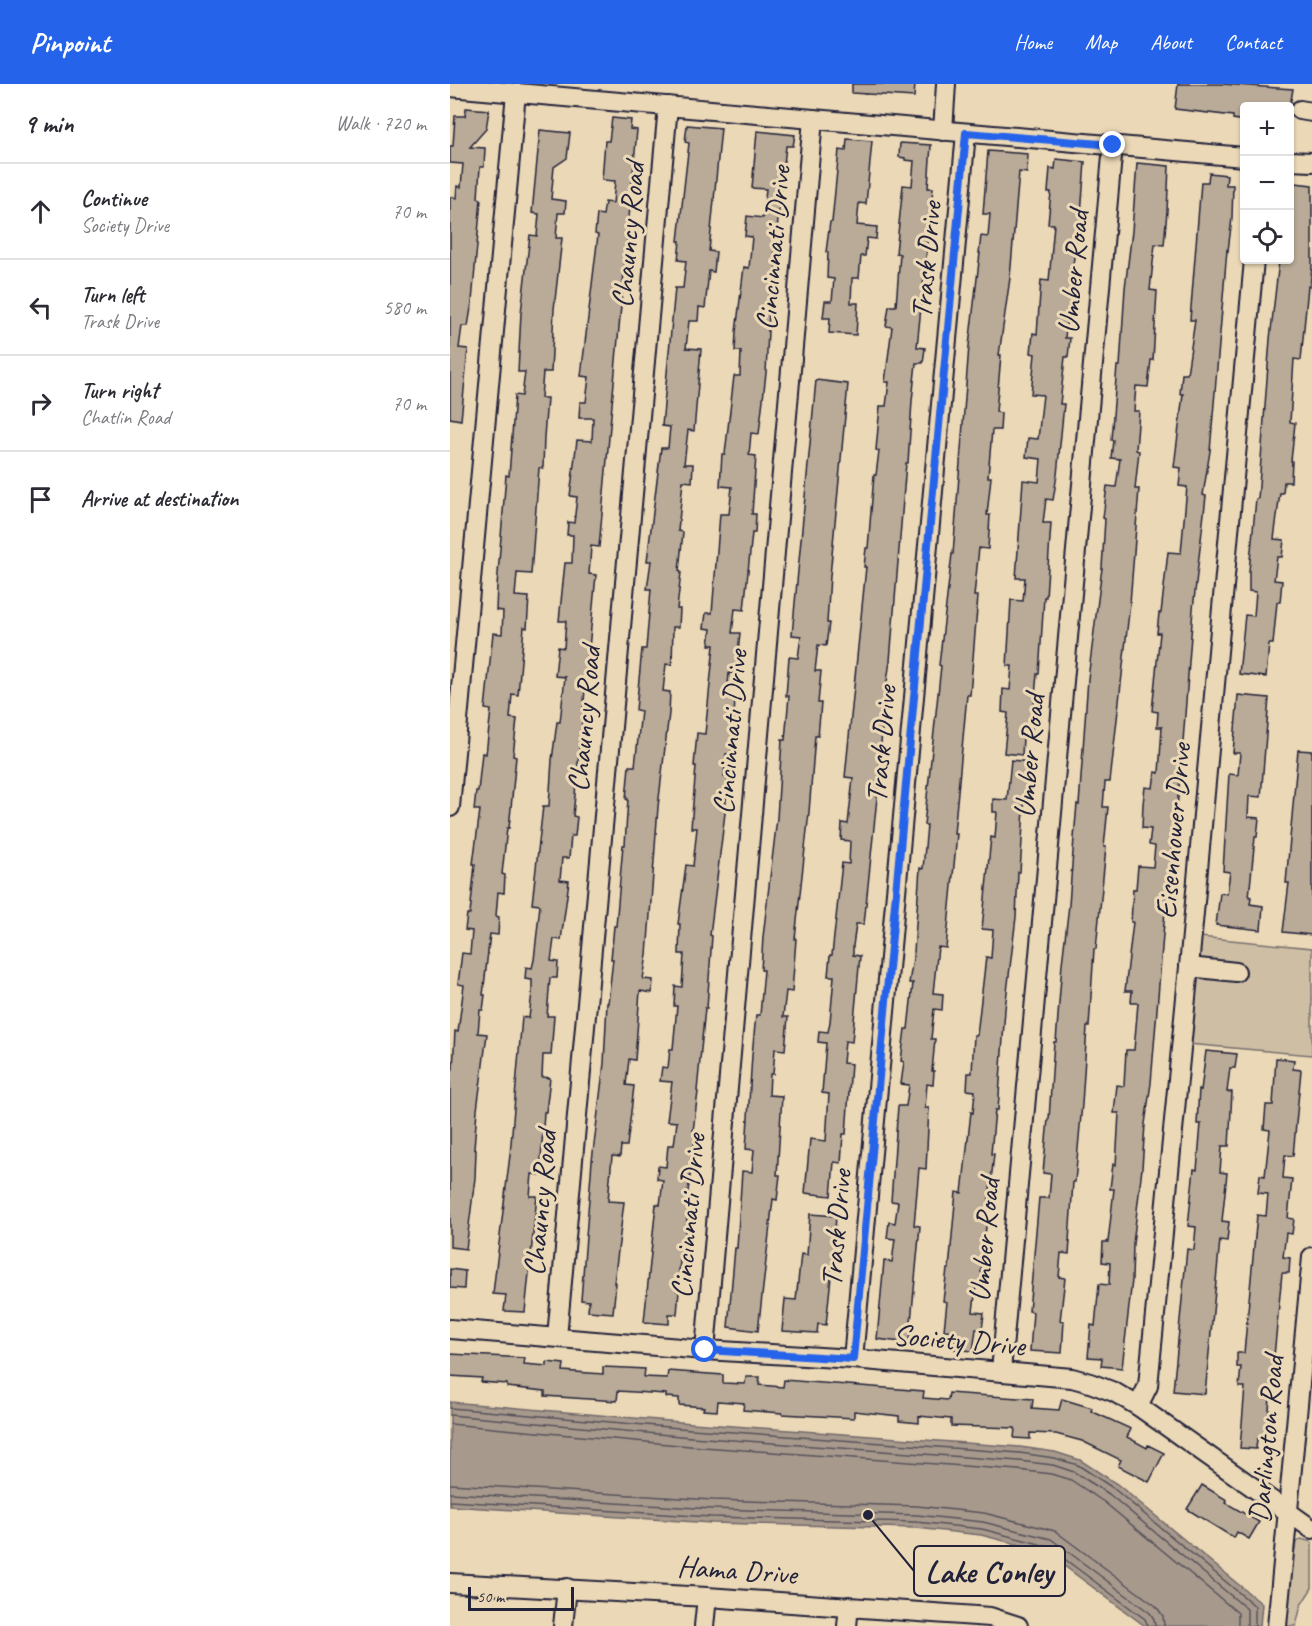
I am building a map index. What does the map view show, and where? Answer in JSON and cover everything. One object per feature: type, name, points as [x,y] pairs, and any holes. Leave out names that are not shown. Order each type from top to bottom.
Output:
[{"type":"street","points":[[943,131],[946,84]]},
{"type":"street","points":[[450,87],[1240,157]]},
{"type":"street","points":[[450,807],[516,93]]},
{"type":"street","name":"Chauncy Road","points":[[557,1337],[668,106]]},
{"type":"street","name":"Cincinnati Drive","points":[[705,1350],[813,119]]},
{"type":"street","name":"Trask Drive","points":[[853,1359],[966,133]]},
{"type":"street","name":"Umber Road","points":[[1000,1371],[1113,145]]},
{"type":"street","points":[[1294,160],[1312,162]]},
{"type":"street","name":"Eisenhower Drive","points":[[1138,1406],[1148,1386],[1254,264]]},
{"type":"street","points":[[1189,968],[1236,972]]},
{"type":"street","name":"Darlington Road","points":[[1277,1626],[1312,1257]]},
{"type":"street","name":"Society Drive","points":[[450,1329],[1072,1378],[1114,1392],[1138,1406],[1312,1529]]},
{"type":"street","name":"Hama Drive","points":[[450,1583],[849,1606],[1018,1626]]},
{"type":"street","points":[[563,1626],[567,1588]]},
{"type":"street","points":[[704,1626],[707,1597]]},
{"type":"street","points":[[847,1626],[849,1606]]},
{"type":"shaded area","points":[[1200,937],[1312,948],[1312,1055],[1188,1044]]},
{"type":"shaded area","points":[[1301,1539],[1312,1542],[1312,1588],[1301,1605],[1296,1626],[1286,1626],[1293,1550],[1296,1542]]},
{"type":"water","points":[[450,1402],[692,1423],[1020,1447],[1055,1452],[1080,1460],[1117,1484],[1262,1604],[1260,1626],[1145,1626],[1044,1551],[981,1535],[916,1528],[712,1523],[450,1506]]},
{"type":"building","points":[[852,84],[915,84],[914,97],[852,93]]},
{"type":"building","points":[[1178,84],[1221,84],[1293,89],[1291,102],[1240,102],[1240,120],[1233,119],[1233,116],[1175,109]]},
{"type":"building","points":[[466,108],[489,110],[486,129],[470,147],[485,148],[484,167],[480,167],[478,198],[481,199],[472,302],[468,326],[462,326],[459,348],[468,349],[461,420],[450,418],[450,197],[456,198],[457,186],[461,187],[463,164],[450,163],[450,146],[453,146],[455,116],[465,116]]},
{"type":"building","points":[[612,118],[631,120],[630,129],[637,130],[599,547],[591,546],[589,574],[596,575],[573,816],[577,817],[575,836],[571,836],[569,858],[562,858],[560,880],[569,881],[561,940],[554,939],[551,961],[558,962],[557,978],[550,978],[547,1016],[554,1016],[551,1055],[543,1055],[542,1077],[550,1078],[546,1112],[544,1112],[540,1175],[532,1174],[530,1196],[537,1196],[525,1312],[504,1311],[506,1295],[493,1294],[510,1155],[522,1017],[529,1018],[532,992],[532,980],[525,979],[526,967],[532,968],[534,960],[540,905],[532,904],[543,806],[549,806],[552,760],[557,722],[560,722],[565,677],[555,676],[558,647],[564,648],[566,621],[559,621],[565,563],[572,563],[573,535],[567,535],[568,522],[574,523],[577,497],[570,496],[577,440],[592,441],[593,418],[579,418],[580,402],[586,402],[589,377],[581,376],[598,235],[595,234],[597,214],[603,215],[605,202],[613,203],[615,181],[602,180],[605,141],[609,141]]},
{"type":"building","points":[[687,125],[721,128],[709,251],[716,252],[714,272],[709,271],[705,308],[699,307],[698,321],[689,321],[686,348],[701,349],[694,431],[688,430],[684,464],[693,464],[692,482],[683,481],[678,531],[683,532],[677,609],[680,609],[679,627],[673,627],[672,665],[666,664],[663,691],[670,692],[669,713],[658,807],[647,955],[643,979],[653,980],[652,993],[640,991],[635,1060],[629,1059],[626,1085],[634,1086],[627,1146],[621,1146],[620,1157],[612,1156],[608,1201],[624,1202],[614,1283],[616,1283],[613,1313],[588,1311],[589,1301],[581,1300],[592,1161],[604,1063],[614,926],[616,926],[623,845],[625,845],[629,766],[635,766],[641,711],[636,710],[642,649],[646,649],[651,589],[647,589],[651,561],[647,561],[661,448],[668,448],[670,427],[662,426],[675,288],[683,288],[686,261],[678,260],[680,241],[678,241],[689,143],[685,142]]},
{"type":"building","points":[[540,130],[570,133],[567,158],[554,167],[551,199],[566,201],[565,213],[558,213],[556,238],[562,238],[554,309],[551,372],[543,372],[541,398],[547,398],[543,468],[539,468],[531,574],[517,573],[515,596],[529,597],[527,628],[524,627],[518,695],[512,694],[510,718],[517,719],[513,756],[516,757],[502,874],[505,875],[504,893],[498,892],[496,916],[499,917],[498,935],[490,934],[483,995],[485,995],[483,1010],[480,1010],[478,1033],[487,1034],[477,1110],[474,1149],[476,1150],[475,1178],[466,1249],[450,1247],[450,1077],[451,1069],[453,1069],[455,1031],[458,1032],[464,985],[458,984],[462,953],[470,954],[472,931],[465,930],[467,914],[470,914],[480,810],[474,810],[476,791],[478,791],[482,753],[486,754],[491,710],[485,709],[493,633],[502,634],[503,611],[496,610],[497,586],[515,395],[522,396],[525,372],[518,372],[521,313],[530,235],[537,236],[539,214],[532,213]]},
{"type":"building","points":[[757,131],[795,135],[793,146],[786,146],[774,257],[777,258],[773,291],[770,290],[766,373],[759,434],[751,433],[749,455],[756,456],[752,514],[756,514],[755,533],[752,533],[744,610],[735,609],[732,633],[740,633],[736,674],[729,673],[727,697],[735,698],[733,736],[731,754],[726,754],[724,776],[728,776],[725,813],[710,935],[712,936],[707,1008],[705,1008],[693,1131],[696,1131],[686,1207],[688,1208],[685,1241],[682,1241],[677,1291],[679,1291],[677,1314],[669,1314],[669,1324],[644,1322],[656,1204],[660,1205],[663,1180],[657,1179],[658,1166],[666,1167],[668,1145],[674,1145],[677,1122],[667,1121],[672,1082],[660,1081],[662,1067],[668,1068],[670,1049],[673,1049],[677,1006],[674,1006],[675,986],[682,987],[684,954],[679,954],[680,924],[678,924],[686,865],[693,866],[697,828],[691,828],[697,733],[705,734],[714,645],[709,645],[711,629],[704,628],[706,613],[712,613],[720,514],[729,514],[732,487],[720,486],[722,454],[725,454],[734,376],[740,376],[741,351],[735,351],[744,267],[749,268],[752,237],[745,236],[747,216],[763,218],[766,189],[752,188]]},
{"type":"building","points":[[847,139],[872,141],[866,204],[859,203],[857,225],[877,227],[876,239],[867,238],[865,256],[861,256],[859,278],[852,278],[851,303],[858,303],[856,335],[829,333],[830,318],[823,318],[825,301],[832,301],[834,279],[827,278],[828,252],[826,252],[830,222],[832,222],[839,150],[846,151]]},
{"type":"building","points":[[900,143],[931,145],[928,188],[933,188],[917,347],[925,348],[923,363],[916,363],[864,924],[856,924],[853,946],[853,955],[860,956],[852,1042],[845,1041],[843,1063],[851,1064],[846,1134],[843,1134],[841,1163],[834,1162],[831,1196],[805,1193],[810,1139],[826,1141],[829,1094],[822,1093],[826,1043],[818,1042],[819,1031],[828,1032],[830,1022],[834,976],[828,976],[830,955],[832,955],[842,863],[849,864],[850,841],[841,840],[842,823],[848,824],[853,778],[845,777],[866,567],[864,567],[866,548],[868,548],[874,475],[876,475],[879,451],[876,450],[880,406],[886,406],[889,382],[885,382],[892,327],[886,326],[889,306],[896,306],[900,254],[896,253],[903,185],[912,186],[914,161],[899,157]]},
{"type":"building","points":[[988,151],[1028,154],[1027,173],[1019,172],[1010,278],[999,355],[1001,355],[996,412],[1001,413],[1000,430],[992,430],[988,477],[991,477],[987,515],[990,515],[988,549],[979,548],[974,596],[978,596],[970,695],[967,695],[946,948],[938,947],[933,993],[943,994],[942,1010],[934,1009],[931,1039],[935,1039],[933,1085],[927,1084],[925,1108],[929,1108],[926,1169],[919,1168],[914,1225],[920,1226],[909,1343],[877,1339],[884,1261],[892,1262],[895,1239],[887,1238],[889,1222],[895,1223],[898,1202],[891,1201],[898,1106],[906,1106],[909,1085],[901,1084],[904,1062],[901,1061],[905,1029],[908,1029],[913,983],[909,983],[914,952],[920,868],[923,869],[927,825],[924,825],[941,666],[939,665],[953,554],[969,346],[981,236],[988,237],[990,214],[983,214]]},
{"type":"building","points":[[1056,159],[1085,162],[1079,240],[1076,240],[1071,282],[1074,282],[1072,316],[1067,316],[1065,338],[1070,338],[1068,357],[1065,357],[1060,404],[1064,404],[1057,475],[1053,500],[1046,499],[1043,523],[1051,523],[1039,674],[1037,674],[1031,739],[1023,738],[1022,755],[1004,753],[1008,713],[1002,712],[1003,689],[1010,690],[1012,666],[1007,666],[1011,600],[1023,601],[1025,578],[1016,578],[1023,480],[1039,482],[1041,459],[1026,457],[1028,438],[1038,439],[1043,395],[1031,394],[1035,354],[1031,353],[1033,333],[1037,334],[1041,280],[1049,281],[1054,224],[1048,224],[1051,192],[1048,192],[1050,168],[1055,169]]},
{"type":"building","points":[[1137,163],[1169,166],[1164,245],[1155,244],[1150,290],[1157,291],[1153,360],[1151,360],[1148,387],[1136,386],[1134,411],[1139,411],[1136,450],[1139,451],[1135,489],[1139,489],[1130,603],[1110,782],[1105,782],[1103,807],[1108,807],[1104,847],[1106,847],[1096,949],[1094,949],[1089,1027],[1087,1027],[1075,1182],[1073,1182],[1069,1254],[1061,1253],[1059,1277],[1065,1278],[1060,1321],[1064,1321],[1062,1353],[1030,1351],[1033,1312],[1029,1311],[1039,1198],[1049,1198],[1051,1174],[1043,1173],[1077,804],[1079,805],[1088,679],[1102,568],[1105,519],[1103,518],[1107,486],[1116,487],[1120,459],[1111,458],[1113,440],[1111,440],[1117,366],[1120,366]]},
{"type":"building","points":[[1209,173],[1227,175],[1226,185],[1233,185],[1232,218],[1227,250],[1210,451],[1203,495],[1206,496],[1193,609],[1181,768],[1169,886],[1167,886],[1151,1083],[1145,1124],[1122,1368],[1101,1366],[1102,1358],[1088,1357],[1091,1325],[1095,1326],[1099,1284],[1109,1285],[1110,1263],[1102,1262],[1103,1242],[1108,1242],[1114,1189],[1110,1189],[1113,1164],[1116,1165],[1119,1113],[1114,1113],[1117,1085],[1124,1086],[1126,1050],[1134,1050],[1138,1003],[1131,1003],[1132,991],[1125,991],[1133,922],[1131,922],[1133,889],[1136,889],[1138,866],[1153,867],[1155,846],[1149,845],[1151,829],[1142,828],[1143,804],[1145,787],[1153,788],[1155,772],[1159,773],[1162,727],[1157,727],[1158,712],[1152,711],[1160,633],[1157,633],[1168,552],[1181,553],[1187,487],[1179,486],[1181,468],[1174,467],[1183,394],[1180,394],[1182,374],[1187,374],[1195,320],[1190,320],[1201,182],[1208,182]]},
{"type":"building","points":[[1295,183],[1312,185],[1312,267],[1301,360],[1294,359],[1290,422],[1295,423],[1291,482],[1284,482],[1283,493],[1280,493],[1274,539],[1284,540],[1282,557],[1277,557],[1274,580],[1282,581],[1280,602],[1277,602],[1273,644],[1269,644],[1266,677],[1239,674],[1245,615],[1254,616],[1256,592],[1249,591],[1249,571],[1256,499],[1258,499],[1270,339],[1279,264],[1294,264]]},
{"type":"building","points":[[816,380],[848,384],[830,576],[827,623],[829,623],[826,646],[818,645],[815,671],[821,671],[818,703],[821,703],[818,736],[815,736],[792,992],[786,991],[783,1017],[788,1017],[785,1050],[775,1049],[773,1074],[770,1074],[769,1095],[782,1096],[777,1175],[780,1175],[777,1200],[773,1199],[758,1331],[728,1327],[735,1248],[737,1248],[742,1171],[752,1172],[754,1150],[746,1149],[752,1055],[756,1015],[760,1015],[764,970],[761,970],[763,937],[777,818],[782,740],[785,740],[789,696],[786,696],[789,657],[798,658],[801,636],[792,635]]},
{"type":"building","points":[[1238,695],[1269,698],[1261,797],[1249,796],[1248,817],[1259,818],[1249,897],[1251,897],[1250,904],[1263,906],[1261,930],[1216,925],[1220,893],[1227,894],[1230,872],[1223,871],[1229,774],[1238,775],[1240,753],[1233,753]]},
{"type":"building","points":[[1298,750],[1312,751],[1312,935],[1283,932],[1289,883],[1286,883]]},
{"type":"building","points":[[1011,760],[1030,762],[1027,793],[1025,793],[1016,917],[1005,1009],[998,1110],[995,1110],[991,1154],[994,1154],[981,1272],[984,1273],[983,1288],[976,1287],[973,1312],[984,1313],[982,1330],[976,1329],[973,1351],[954,1349],[956,1331],[944,1330],[947,1302],[943,1301],[947,1269],[949,1269],[956,1192],[962,1193],[971,1112],[973,1113],[975,1091],[967,1090],[968,1073],[972,1073],[974,1035],[977,1035],[986,957],[991,958],[993,930],[982,929],[991,837],[995,838],[997,812],[993,812],[993,799],[1007,800]]},
{"type":"building","points":[[1206,1051],[1237,1054],[1235,1068],[1230,1068],[1227,1092],[1232,1092],[1229,1146],[1222,1146],[1220,1172],[1227,1173],[1222,1221],[1229,1222],[1227,1241],[1220,1240],[1205,1394],[1173,1391],[1187,1249],[1194,1250],[1196,1227],[1188,1226],[1194,1169],[1197,1170],[1201,1124],[1197,1124],[1199,1089],[1201,1090]]},
{"type":"building","points":[[1276,1058],[1294,1060],[1293,1069],[1301,1070],[1293,1156],[1285,1155],[1283,1178],[1292,1179],[1288,1218],[1294,1219],[1292,1234],[1286,1233],[1283,1257],[1290,1258],[1289,1273],[1282,1273],[1266,1440],[1257,1439],[1256,1449],[1240,1448],[1245,1387],[1239,1387],[1241,1367],[1237,1367],[1237,1353],[1244,1353],[1257,1215],[1266,1216],[1268,1194],[1258,1193],[1260,1175],[1265,1176],[1270,1130],[1264,1129],[1266,1105],[1273,1105]]},
{"type":"building","points":[[810,1214],[836,1216],[826,1325],[818,1324],[817,1333],[782,1331],[785,1299],[796,1300],[801,1254],[807,1255]]},
{"type":"building","points":[[450,1269],[465,1271],[464,1289],[450,1288]]},
{"type":"building","points":[[450,1354],[525,1358],[524,1364],[547,1366],[547,1362],[564,1364],[563,1371],[603,1374],[603,1367],[645,1369],[644,1377],[667,1378],[668,1371],[723,1375],[723,1383],[745,1384],[746,1377],[760,1377],[759,1385],[783,1387],[784,1380],[924,1391],[923,1398],[948,1400],[949,1393],[1033,1399],[1032,1408],[1059,1410],[1062,1399],[1092,1408],[1091,1411],[1131,1429],[1127,1437],[1147,1448],[1148,1445],[1164,1453],[1149,1482],[1118,1466],[1121,1460],[1082,1441],[1056,1434],[1030,1433],[1030,1439],[1014,1438],[1015,1428],[951,1426],[951,1419],[919,1416],[919,1423],[899,1421],[899,1416],[854,1411],[854,1418],[782,1414],[743,1410],[744,1403],[718,1401],[717,1411],[703,1410],[704,1407],[679,1405],[679,1398],[666,1397],[666,1394],[618,1391],[617,1401],[545,1396],[545,1391],[481,1382],[482,1378],[450,1376]]},
{"type":"building","points":[[1202,1485],[1227,1500],[1226,1503],[1259,1522],[1249,1539],[1237,1532],[1234,1538],[1187,1509]]},
{"type":"place","name":"Lake Conley","points":[[868,1515]]},
{"type":"route","points":[[705,1350],[853,1359],[966,133],[1113,145]]}]
